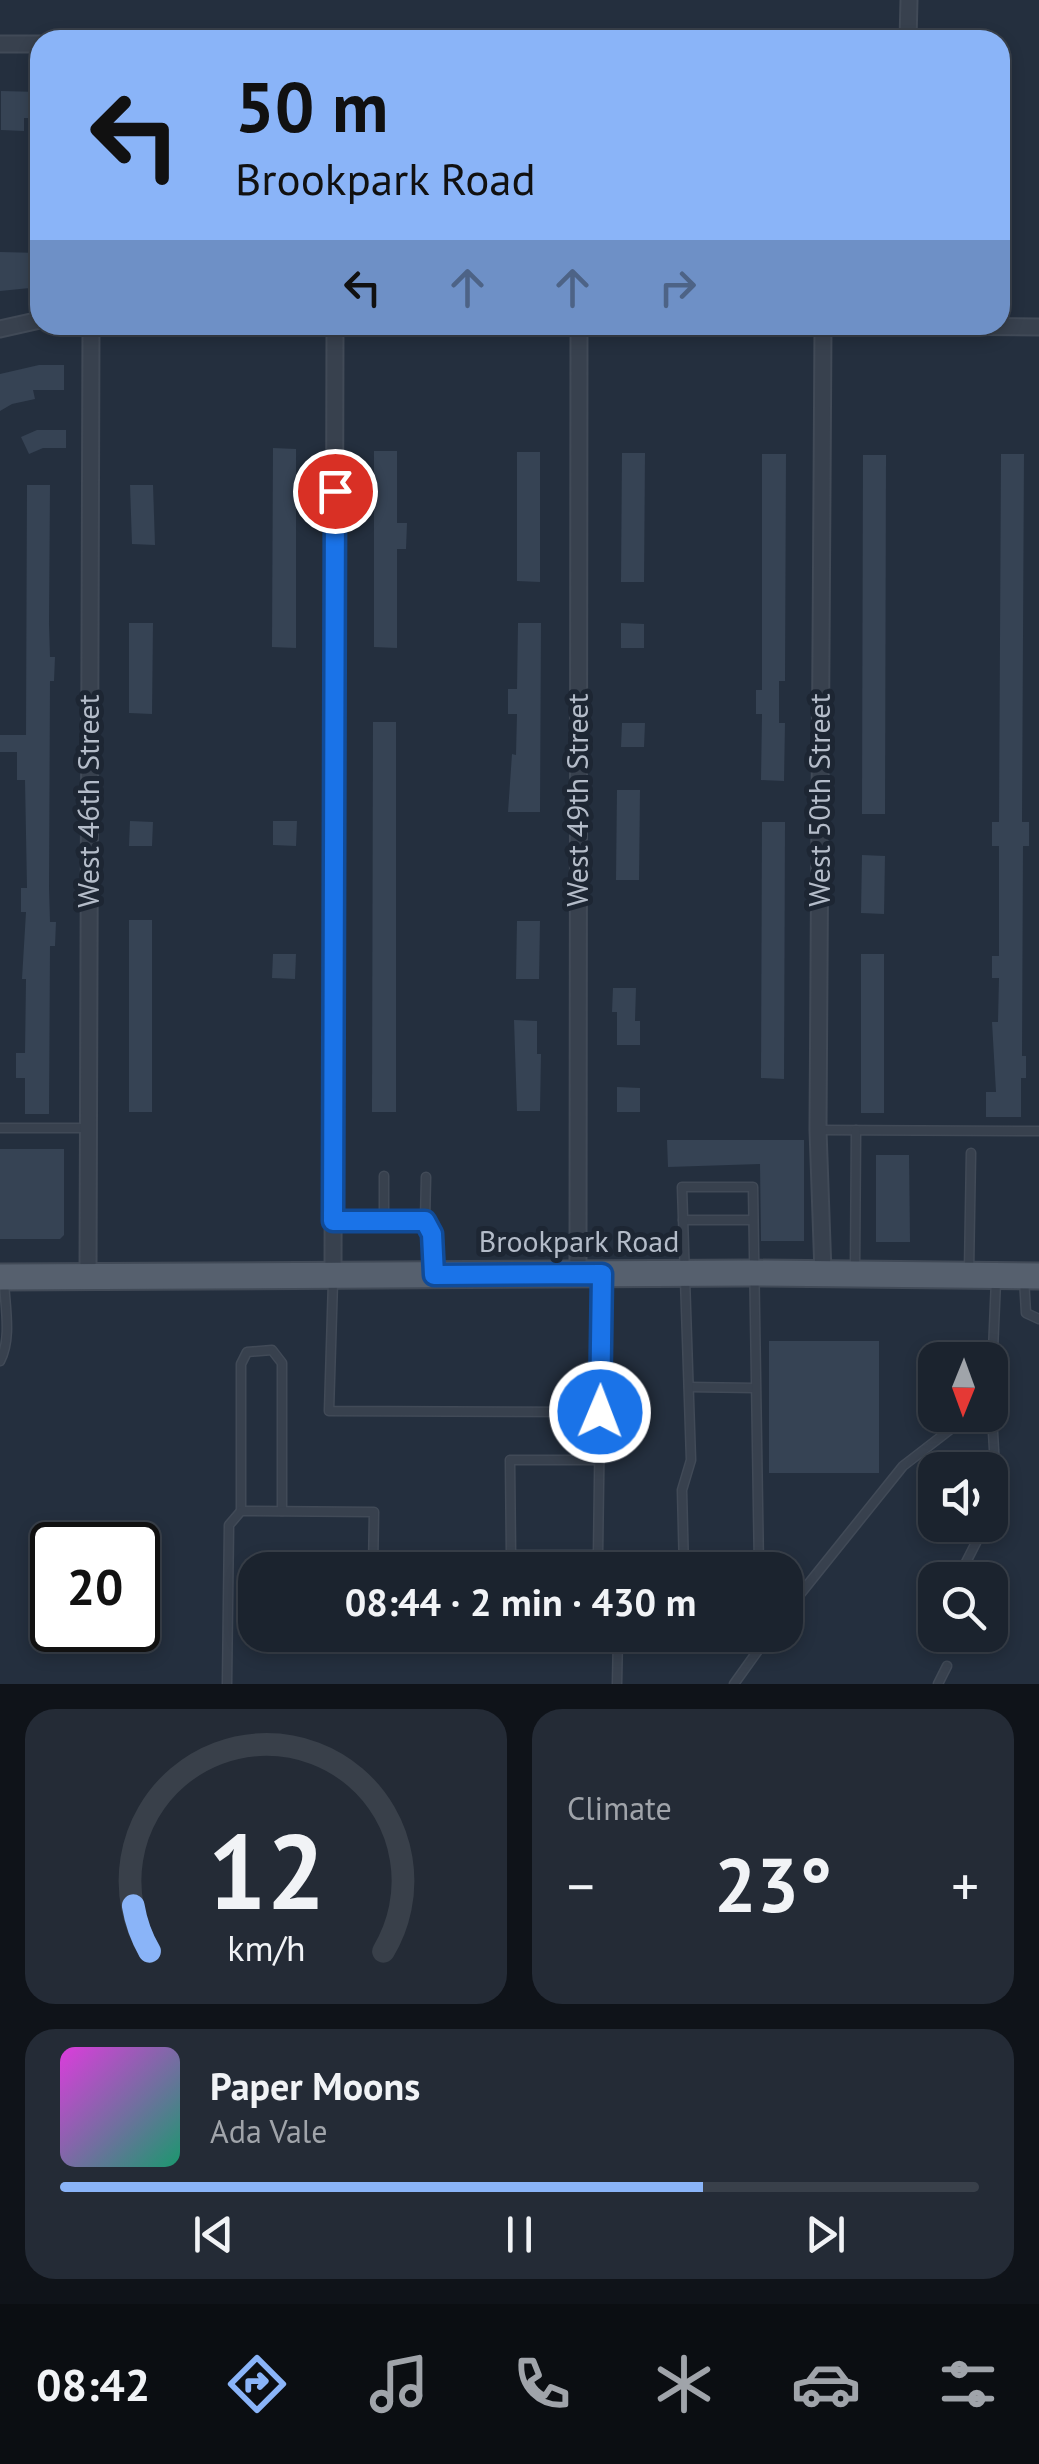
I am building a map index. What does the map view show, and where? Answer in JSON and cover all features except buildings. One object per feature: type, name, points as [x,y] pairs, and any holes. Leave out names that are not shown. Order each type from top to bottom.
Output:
[{"type":"main road","name":"Brookpark Road","points":[[2,1277],[752,1273],[1031,1276]]},
{"type":"street","points":[[908,0],[908,30]]},
{"type":"street","points":[[0,44],[30,44]]},
{"type":"street","points":[[0,328],[30,322]]},
{"type":"street","points":[[1010,327],[1039,327]]},
{"type":"street","name":"West 46th Street","points":[[88,1276],[91,335]]},
{"type":"street","points":[[333,1276],[335,335]]},
{"type":"street","name":"West 49th Street","points":[[579,335],[590,1274]]},
{"type":"street","name":"West 50th Street","points":[[823,1273],[818,1130],[824,335]]},
{"type":"lane","points":[[0,1128],[87,1128]]},
{"type":"lane","points":[[818,1130],[1039,1131]]},
{"type":"lane","points":[[855,1273],[856,1130]]},
{"type":"lane","points":[[969,1275],[971,1153]]},
{"type":"lane","points":[[384,1176],[384,1222]]},
{"type":"lane","points":[[426,1177],[425,1221],[432,1234],[434,1275]]},
{"type":"lane","points":[[684,1552],[682,1490],[691,1460],[682,1188],[753,1187],[759,1552]]},
{"type":"lane","points":[[683,1220],[753,1220]]},
{"type":"lane","points":[[333,1221],[425,1221]]},
{"type":"lane","points":[[590,1274],[600,1412],[598,1552]]},
{"type":"lane","points":[[993,1342],[996,1275]]},
{"type":"lane","points":[[333,1276],[328,1412],[600,1412]]},
{"type":"lane","points":[[1031,1276],[1026,1314],[1039,1319]]},
{"type":"lane","points":[[0,1361],[5,1350],[6,1321],[2,1277]]},
{"type":"lane","points":[[228,1684],[229,1525],[241,1511],[241,1364],[248,1352],[272,1350],[282,1363],[282,1511]]},
{"type":"lane","points":[[689,1387],[754,1388]]},
{"type":"lane","points":[[803,1591],[903,1466],[947,1432]]},
{"type":"lane","points":[[510,1552],[510,1460],[600,1460]]},
{"type":"lane","points":[[241,1511],[374,1512],[373,1552]]},
{"type":"lane","points":[[617,1684],[618,1652]]},
{"type":"lane","points":[[734,1684],[757,1652]]},
{"type":"lane","points":[[938,1684],[946,1666]]},
{"type":"route","points":[[335,491],[333,1221],[425,1221],[432,1234],[434,1275],[602,1274],[600,1412]]}]
